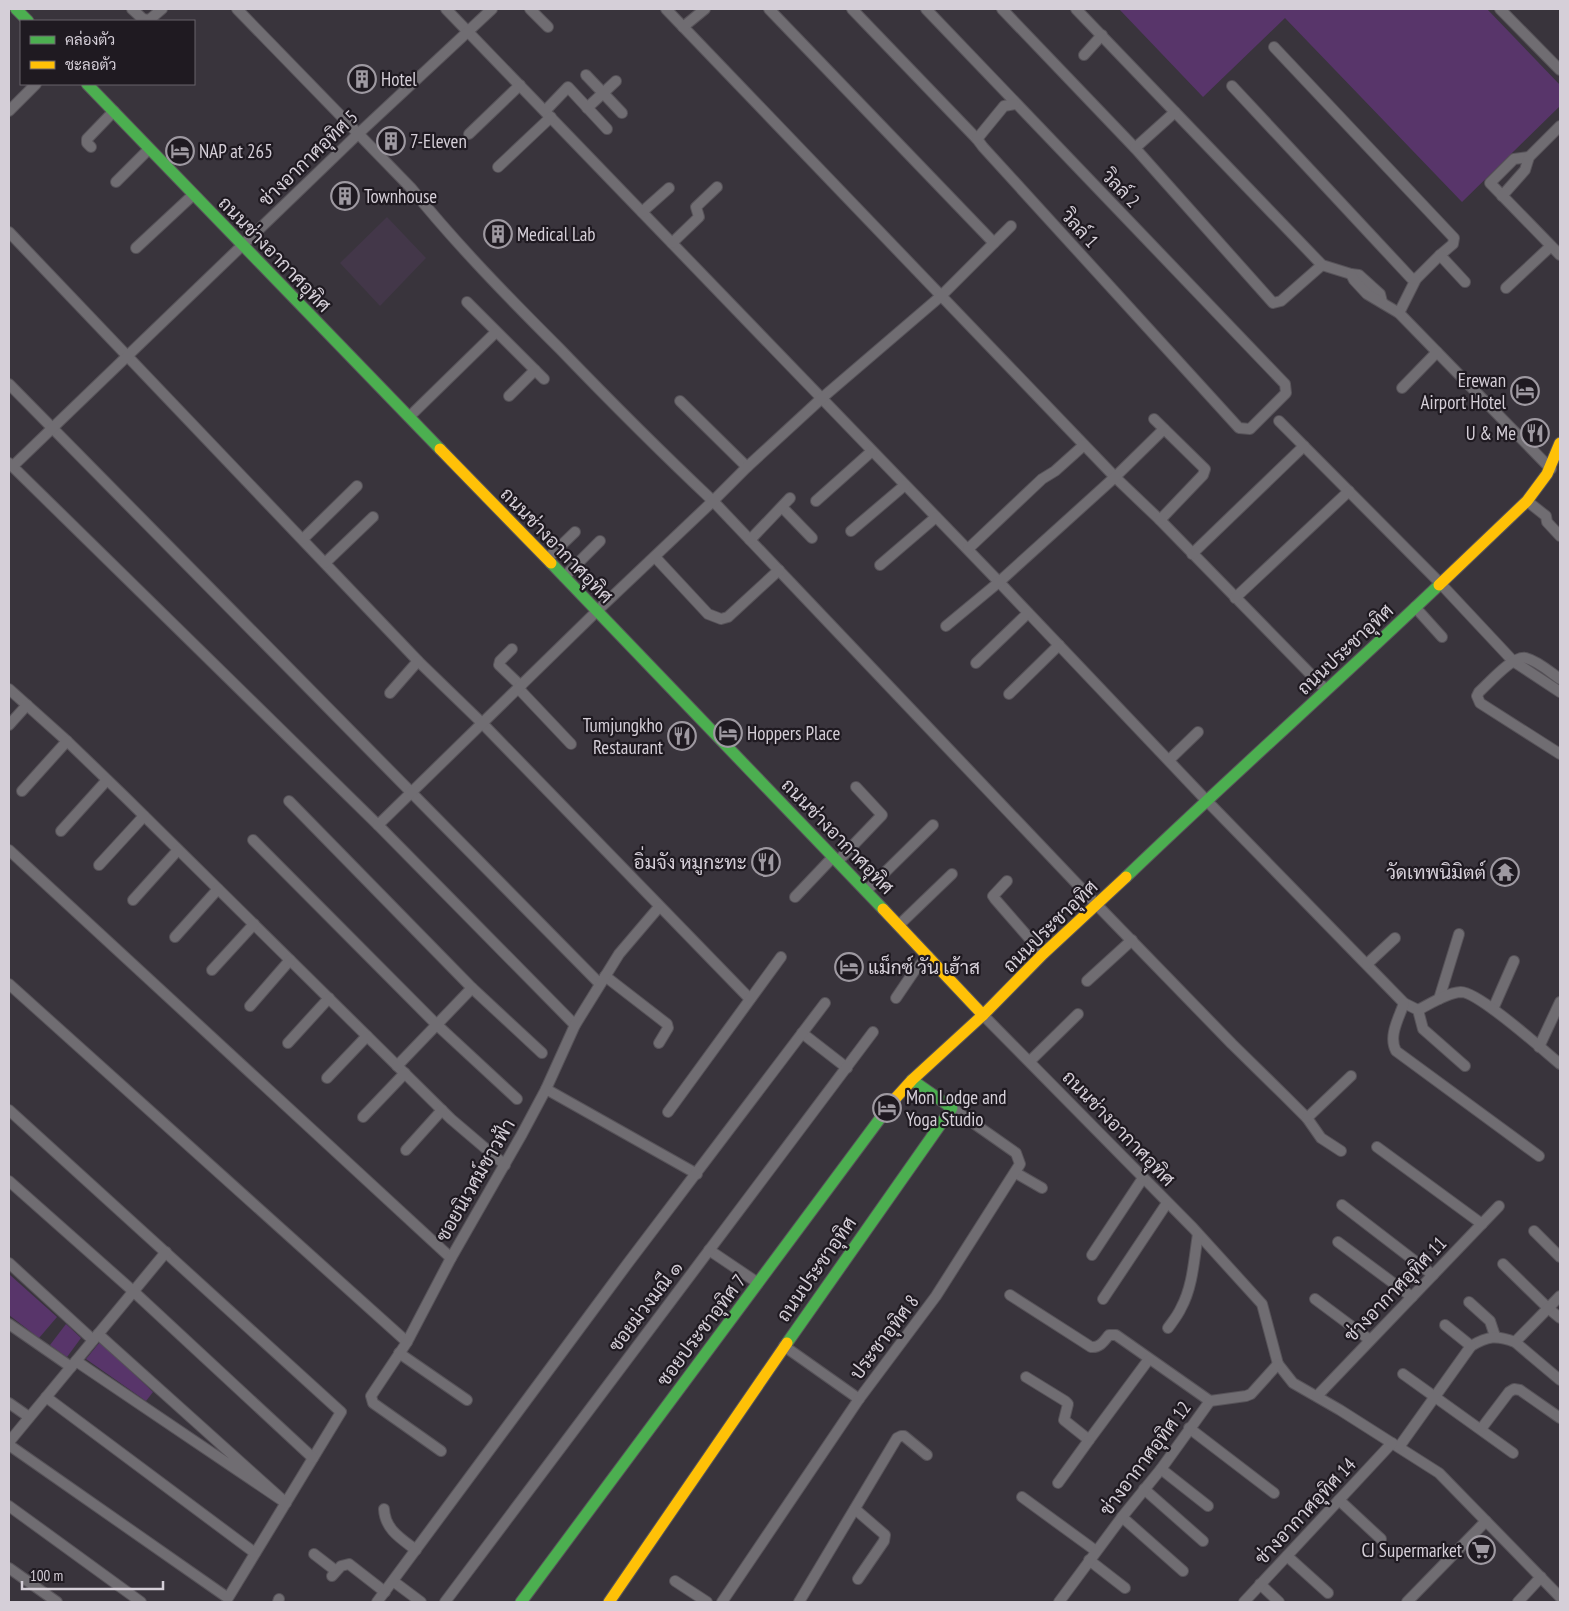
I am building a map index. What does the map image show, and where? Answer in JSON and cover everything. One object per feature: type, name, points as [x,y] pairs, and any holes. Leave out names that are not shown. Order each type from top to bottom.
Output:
[{"type":"street","points":[[132,9],[143,19],[149,20],[162,9]]},
{"type":"street","points":[[237,9],[411,188],[521,310],[656,447],[713,501],[1097,905],[1307,1118],[1321,1138],[1341,1152]]},
{"type":"street","points":[[446,9],[999,582],[1206,800],[1404,1003],[1418,1010],[1423,1028],[1465,1066]]},
{"type":"street","name":"ช่างอากาศอุทิศ 5","points":[[11,464],[52,428],[467,30],[492,9]]},
{"type":"street","points":[[530,9],[548,27]]},
{"type":"street","points":[[666,9],[1115,478],[1160,520],[1326,690]]},
{"type":"street","points":[[683,27],[705,9]]},
{"type":"street","points":[[769,9],[994,243]]},
{"type":"street","name":"วิลล์ 1","points":[[852,9],[977,139],[1239,428],[1250,429],[1286,393]]},
{"type":"street","name":"วิลล์ 2","points":[[926,9],[1285,384],[1286,393]]},
{"type":"street","points":[[1002,9],[1135,148],[1273,303],[1281,301],[1322,265]]},
{"type":"street","points":[[1076,9],[1322,265],[1351,274],[1359,274],[1377,290],[1381,295],[1382,302],[1399,313],[1551,469]]},
{"type":"street","points":[[1500,9],[1560,70]]},
{"type":"street","points":[[1084,55],[1102,35]]},
{"type":"street","points":[[1274,47],[1454,238],[1453,244],[1440,254],[1416,279],[1399,313]]},
{"type":"street","points":[[586,75],[622,113]]},
{"type":"street","points":[[587,108],[616,81]]},
{"type":"street","points":[[9,111],[35,85]]},
{"type":"street","name":"ถนนช่างอากาศอุทิศ","points":[[88,85],[836,859],[983,1015],[1198,1234],[1262,1304],[1278,1364],[1292,1383],[1317,1396],[1439,1473],[1560,1597]]},
{"type":"street","points":[[469,134],[520,85]]},
{"type":"street","points":[[1232,86],[1411,278],[1416,279]]},
{"type":"street","points":[[498,167],[548,114],[568,87],[607,129]]},
{"type":"street","points":[[977,139],[1004,106],[1015,104]]},
{"type":"street","points":[[91,147],[87,143],[87,139],[114,111]]},
{"type":"street","points":[[1135,148],[1175,112]]},
{"type":"street","points":[[1502,196],[1525,170],[1529,158],[1560,126]]},
{"type":"street","points":[[116,182],[149,149]]},
{"type":"street","points":[[1529,158],[1514,160],[1490,183],[1560,255]]},
{"type":"street","points":[[672,243],[699,217],[696,207],[717,187]]},
{"type":"street","points":[[642,212],[670,188]]},
{"type":"street","points":[[136,248],[193,195]]},
{"type":"street","points":[[378,825],[747,467],[822,398],[941,296],[1011,226]]},
{"type":"street","points":[[9,232],[418,661],[482,723],[750,999]]},
{"type":"street","points":[[1506,288],[1551,246]]},
{"type":"street","points":[[1440,254],[1465,282]]},
{"type":"street","points":[[467,302],[544,379]]},
{"type":"street","points":[[409,417],[496,332]]},
{"type":"street","points":[[1402,388],[1437,352]]},
{"type":"street","points":[[509,396],[534,370]]},
{"type":"street","points":[[9,384],[411,792],[603,979],[667,1024],[668,1028],[659,1043]]},
{"type":"street","points":[[680,401],[747,467]]},
{"type":"street","points":[[1154,419],[1205,469],[1203,475],[1160,520]]},
{"type":"street","points":[[1279,421],[1513,661],[1560,692]]},
{"type":"street","points":[[946,626],[999,582],[1115,478],[1164,429]]},
{"type":"street","name":"ถนนประชาอุทิศ","points":[[912,1080],[983,1015],[1043,954],[1206,800],[1414,607],[1530,504],[1551,469],[1560,443]]},
{"type":"street","points":[[968,550],[1042,479],[1055,471],[1084,445]]},
{"type":"street","points":[[1192,554],[1304,446]]},
{"type":"street","points":[[816,501],[872,451]]},
{"type":"street","points":[[11,464],[378,825],[575,1025]]},
{"type":"street","points":[[851,531],[905,485]]},
{"type":"street","points":[[303,539],[357,486]]},
{"type":"street","points":[[1235,598],[1349,491]]},
{"type":"street","points":[[750,540],[790,498]]},
{"type":"street","points":[[1530,504],[1533,512],[1542,522],[1547,522],[1560,536]]},
{"type":"street","points":[[782,507],[812,538]]},
{"type":"street","points":[[325,563],[373,517]]},
{"type":"street","points":[[880,565],[936,517]]},
{"type":"street","points":[[547,559],[575,532]]},
{"type":"street","points":[[564,577],[600,541]]},
{"type":"street","points":[[655,557],[708,614],[721,619],[728,617],[779,570]]},
{"type":"street","points":[[1414,607],[1442,637]]},
{"type":"street","points":[[976,663],[1028,613]]},
{"type":"street","points":[[1009,694],[1059,645]]},
{"type":"street","points":[[512,649],[499,664],[571,744]]},
{"type":"street","points":[[1560,679],[1525,657],[1513,661],[1476,696],[1477,700],[1560,754]]},
{"type":"street","points":[[390,693],[418,661]]},
{"type":"street","points":[[9,689],[67,741],[442,1110],[505,1164]]},
{"type":"street","points":[[9,725],[27,706]]},
{"type":"street","points":[[1169,760],[1198,732]]},
{"type":"street","points":[[22,791],[67,741]]},
{"type":"street","points":[[61,831],[107,780]]},
{"type":"street","points":[[795,897],[882,815],[856,787]]},
{"type":"street","points":[[290,801],[472,988],[542,1053]]},
{"type":"street","points":[[99,864],[144,816]]},
{"type":"street","points":[[866,891],[933,825]]},
{"type":"street","points":[[253,840],[436,1024],[518,1099]]},
{"type":"street","points":[[9,850],[451,1258]]},
{"type":"street","points":[[133,900],[178,850]]},
{"type":"street","points":[[899,925],[952,874]]},
{"type":"street","points":[[1007,881],[994,896],[995,899],[1043,954]]},
{"type":"street","points":[[175,937],[218,889]]},
{"type":"street","name":"ซอยนิเวศม์ชาวฟ้า","points":[[441,1451],[373,1403],[371,1396],[373,1391],[407,1342],[451,1258],[546,1089],[575,1025],[619,954],[659,907]]},
{"type":"street","points":[[212,970],[254,924]]},
{"type":"street","points":[[1439,999],[1459,934]]},
{"type":"street","points":[[1367,964],[1395,938]]},
{"type":"street","points":[[1087,981],[1132,940]]},
{"type":"street","points":[[896,998],[914,970],[928,956]]},
{"type":"street","points":[[668,1112],[781,957]]},
{"type":"street","points":[[250,1006],[290,960]]},
{"type":"street","points":[[1493,1010],[1514,961]]},
{"type":"street","points":[[9,984],[407,1342]]},
{"type":"street","points":[[363,1117],[436,1024],[472,988]]},
{"type":"street","points":[[1418,1010],[1439,999],[1462,992],[1470,994],[1560,1064]]},
{"type":"street","points":[[288,1043],[329,998]]},
{"type":"street","points":[[1539,1047],[1560,1002]]},
{"type":"street","points":[[378,1602],[628,1263],[825,1003]]},
{"type":"street","points":[[1404,1003],[1393,1033],[1392,1044],[1396,1051],[1539,1156]]},
{"type":"street","points":[[1030,1061],[1078,1014]]},
{"type":"street","name":"ซอยม่วงมณี ๑","points":[[446,1602],[873,1032]]},
{"type":"street","points":[[802,1033],[846,1068]]},
{"type":"street","points":[[327,1078],[367,1036]]},
{"type":"street","points":[[1307,1118],[1351,1076]]},
{"type":"street","points":[[912,1080],[1016,1153],[1020,1164],[1016,1173],[1042,1188]]},
{"type":"street","name":"ซอยประชาอุทิศ 7","points":[[521,1602],[898,1095],[912,1080]]},
{"type":"street","points":[[546,1089],[697,1174]]},
{"type":"street","name":"ถนนประชาอุทิศ","points":[[609,1602],[784,1346],[952,1108]]},
{"type":"street","points":[[9,1110],[166,1252],[341,1412],[228,1598],[9,1443],[166,1252]]},
{"type":"street","points":[[406,1150],[442,1110]]},
{"type":"street","points":[[1377,1147],[1482,1224]]},
{"type":"street","name":"ประชาอุทิศ 8","points":[[722,1602],[859,1399],[936,1296],[1016,1173]]},
{"type":"street","points":[[1092,1255],[1143,1178]]},
{"type":"street","points":[[9,1181],[133,1291],[313,1458]]},
{"type":"street","points":[[1103,1300],[1167,1203]]},
{"type":"street","points":[[1342,1205],[1433,1275]]},
{"type":"street","name":"ช่างอากาศอุทิศ 11","points":[[1317,1396],[1499,1206]]},
{"type":"street","points":[[1534,1231],[1560,1257]]},
{"type":"street","points":[[1168,1328],[1182,1308],[1186,1297],[1198,1234]]},
{"type":"street","points":[[1338,1242],[1412,1297]]},
{"type":"street","points":[[709,1250],[758,1283]]},
{"type":"street","points":[[9,1264],[96,1337],[286,1503]]},
{"type":"street","points":[[1502,1264],[1560,1318]]},
{"type":"street","points":[[1010,1295],[1091,1346],[1096,1347],[1100,1345],[1112,1334],[1210,1400]]},
{"type":"street","points":[[1514,1342],[1560,1296]]},
{"type":"street","points":[[1315,1299],[1370,1340]]},
{"type":"street","points":[[1469,1302],[1490,1321],[1495,1336]]},
{"type":"street","points":[[9,1324],[286,1503]]},
{"type":"street","points":[[1445,1326],[1471,1346],[1486,1338],[1495,1336],[1514,1342],[1560,1380]]},
{"type":"street","points":[[784,1346],[859,1399]]},
{"type":"street","name":"ช่างอากาศอุทิศ 14","points":[[1244,1602],[1339,1500],[1395,1445],[1435,1397],[1471,1346]]},
{"type":"street","points":[[399,1353],[467,1400]]},
{"type":"street","points":[[1058,1484],[1149,1359]]},
{"type":"street","name":"ช่างอากาศอุทิศ 12","points":[[1059,1602],[1089,1560],[1161,1469],[1210,1400],[1251,1394],[1278,1364]]},
{"type":"street","points":[[1403,1374],[1513,1453]]},
{"type":"street","points":[[1026,1377],[1068,1404],[1064,1420],[1089,1440]]},
{"type":"street","points":[[1481,1429],[1509,1392],[1514,1389],[1520,1390],[1560,1418]]},
{"type":"street","points":[[46,1397],[255,1553]]},
{"type":"street","points":[[9,1403],[29,1417]]},
{"type":"street","points":[[1189,1428],[1274,1493]]},
{"type":"street","points":[[799,1602],[900,1436],[904,1436],[927,1455]]},
{"type":"street","points":[[1161,1469],[1208,1506]]},
{"type":"street","points":[[1144,1489],[1203,1541]]},
{"type":"street","points":[[1022,1497],[1096,1551]]},
{"type":"street","points":[[1339,1500],[1380,1539]]},
{"type":"street","points":[[9,1506],[141,1602]]},
{"type":"street","points":[[384,1509],[385,1519],[388,1524],[398,1536],[416,1550]]},
{"type":"street","points":[[855,1509],[885,1535],[884,1541],[858,1579]]},
{"type":"street","points":[[1122,1517],[1183,1571]]},
{"type":"street","points":[[1407,1602],[1486,1521]]},
{"type":"street","points":[[314,1554],[334,1573],[345,1564],[350,1564],[385,1592]]},
{"type":"street","points":[[1287,1556],[1328,1594]]},
{"type":"street","points":[[1089,1560],[1125,1588]]},
{"type":"street","points":[[9,1568],[57,1602]]},
{"type":"street","points":[[1518,1602],[1541,1578]]},
{"type":"street","points":[[393,1581],[421,1602]]},
{"type":"street","points":[[675,1581],[707,1602]]},
{"type":"street","points":[[1260,1584],[1279,1602]]},
{"type":"shaded area","points":[[1119,9],[1487,9],[1560,85],[1560,106],[1462,202],[1285,18],[1203,97]]},
{"type":"shaded area","points":[[387,217],[426,258],[380,306],[340,263]]},
{"type":"shaded area","points":[[10,1275],[57,1317],[39,1338],[9,1315]]},
{"type":"shaded area","points":[[66,1324],[81,1338],[67,1357],[50,1345]]},
{"type":"shaded area","points":[[100,1342],[153,1392],[146,1401],[86,1359]]},
{"type":"traffic: fast","points":[[16,9],[27,20]]},
{"type":"traffic: fast","points":[[88,85],[440,449]]},
{"type":"traffic: fast","points":[[551,563],[883,909]]},
{"type":"traffic: fast","points":[[1126,877],[1439,585]]},
{"type":"traffic: fast","points":[[787,1343],[952,1108],[912,1080]]},
{"type":"traffic: fast","points":[[521,1602],[893,1101]]},
{"type":"traffic: slow","points":[[1439,585],[1527,501],[1547,474],[1560,443]]},
{"type":"traffic: slow","points":[[440,449],[551,563]]},
{"type":"traffic: slow","points":[[893,1101],[912,1080],[983,1015],[1043,954],[1126,877]]},
{"type":"traffic: slow","points":[[883,909],[983,1015]]},
{"type":"traffic: slow","points":[[609,1602],[787,1343]]},
{"type":"place","name":"Hotel","points":[[362,79]]},
{"type":"place","name":"7-Eleven","points":[[391,141]]},
{"type":"place","name":"NAP at 265","points":[[180,151]]},
{"type":"place","name":"Townhouse","points":[[345,196]]},
{"type":"place","name":"Medical Lab","points":[[498,234]]},
{"type":"place","name":"Erewan Airport Hotel","points":[[1525,391]]},
{"type":"place","name":"U & Me","points":[[1535,433]]},
{"type":"place","name":"Hoppers Place","points":[[728,733]]},
{"type":"place","name":"Tumjungkho Restaurant","points":[[682,736]]},
{"type":"place","name":"อิ่มจัง หมูกะทะ","points":[[766,862]]},
{"type":"place","name":"วัดเทพนิมิตต์","points":[[1505,872]]},
{"type":"place","name":"แม็กซ์ วัน เฮ้าส","points":[[849,967]]},
{"type":"place","name":"Mon Lodge and Yoga Studio","points":[[887,1108]]},
{"type":"place","name":"CJ Supermarket","points":[[1481,1550]]}]
